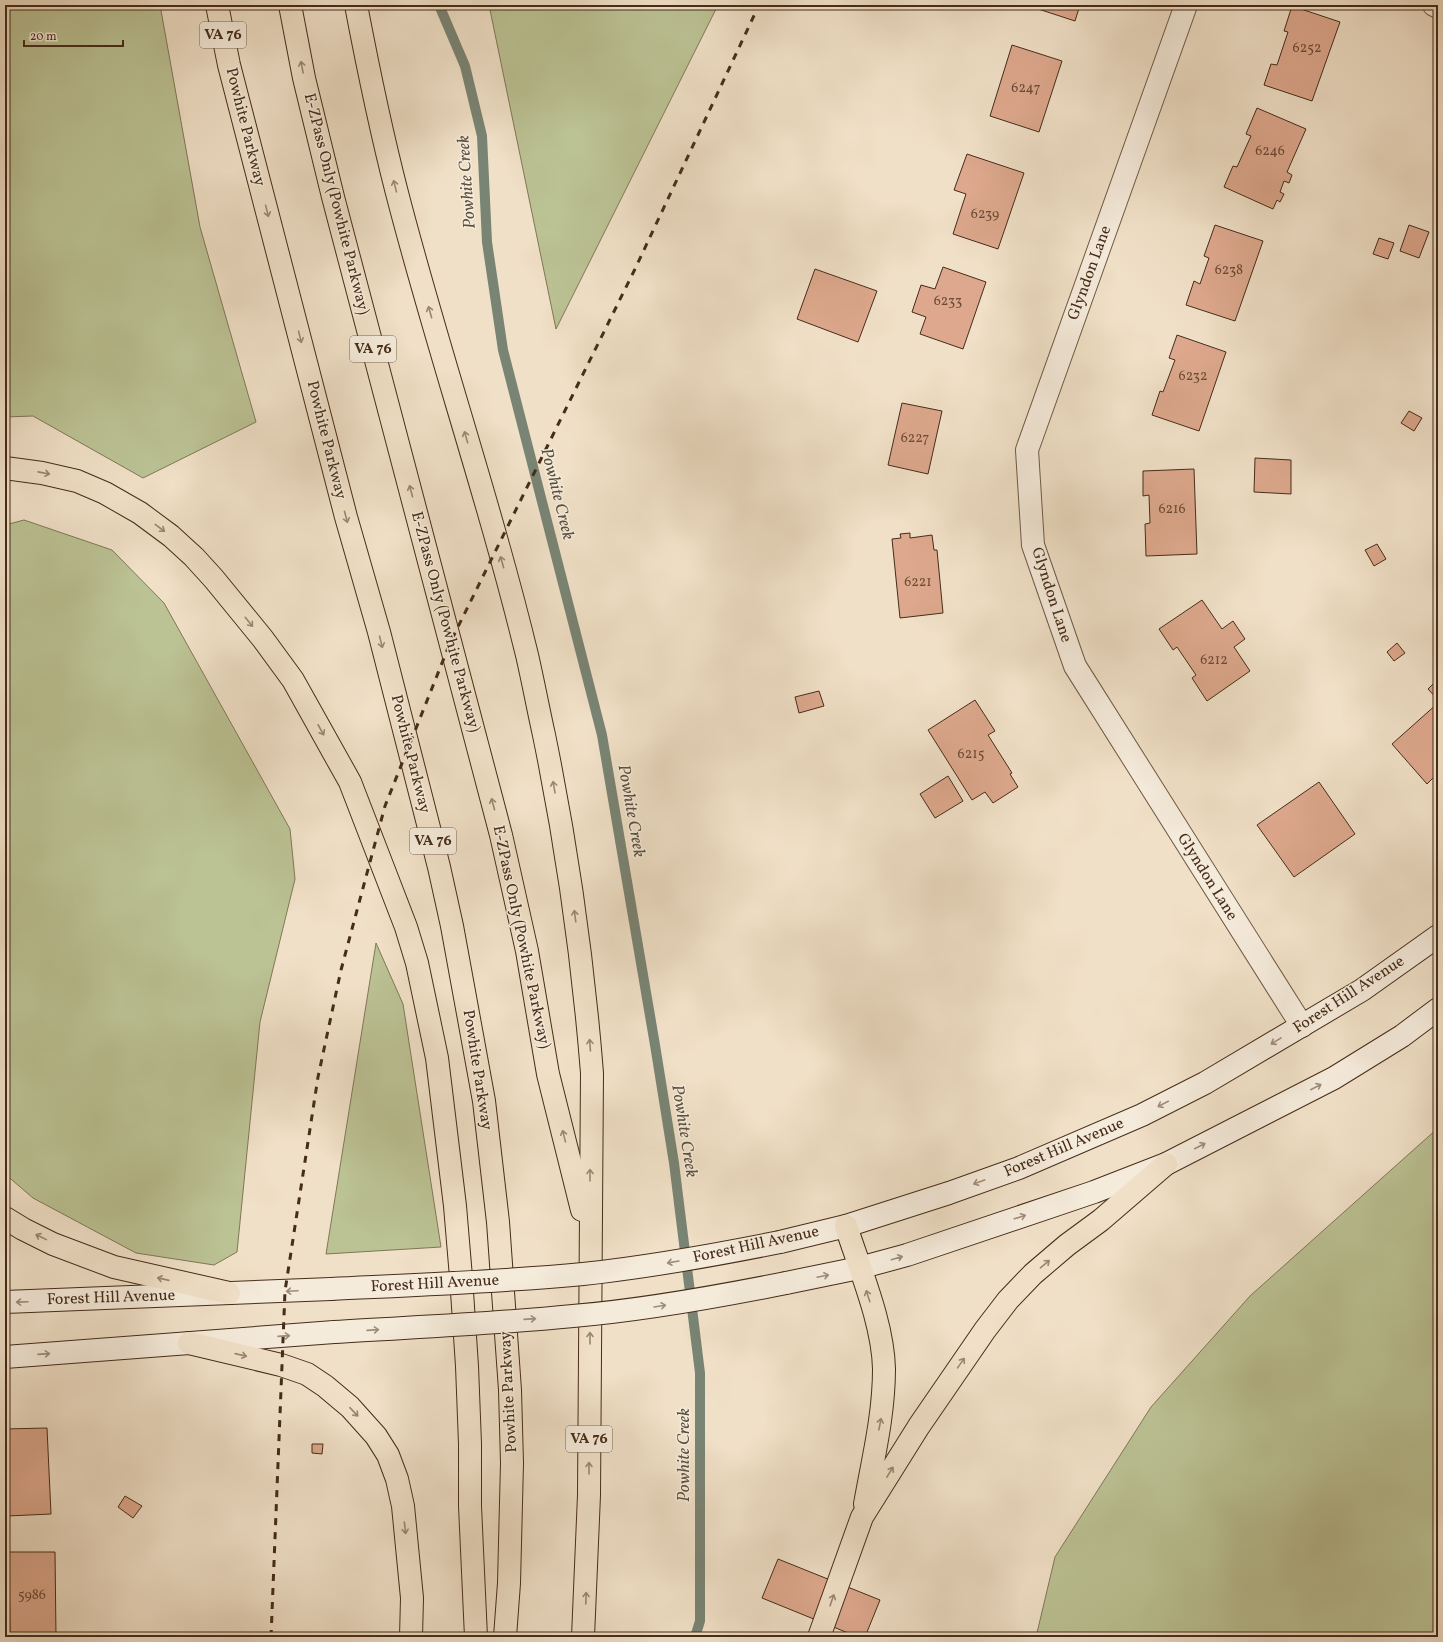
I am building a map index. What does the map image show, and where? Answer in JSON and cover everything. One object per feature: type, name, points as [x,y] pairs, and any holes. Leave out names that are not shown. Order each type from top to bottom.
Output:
[{"type":"highway","name":"Powhite Parkway","points":[[218,5],[229,65],[346,517],[380,640],[439,867],[452,926],[484,1100],[498,1222],[510,1390],[512,1463],[509,1583],[505,1637]]},
{"type":"highway","name":"E-ZPass Only (Powhite Parkway)","points":[[290,5],[304,78],[333,197],[501,835],[527,952],[548,1074],[590,1242]]},
{"type":"highway","name":"VA 76","points":[[356,5],[373,92],[397,194],[528,657],[552,776],[572,893],[587,1014],[592,1073],[589,1495],[583,1637]]},
{"type":"highway","points":[[5,468],[42,473],[77,481],[106,493],[140,513],[171,536],[194,557],[214,579],[263,639],[293,680],[350,782],[406,927],[415,956],[428,1010],[437,1058],[447,1135],[461,1277],[467,1366],[470,1444],[470,1506],[476,1637]]},
{"type":"highway","points":[[862,1517],[919,1426],[985,1330],[1008,1300],[1033,1274],[1067,1245],[1101,1220],[1166,1164]]},
{"type":"highway","points":[[5,1218],[53,1244],[114,1267],[229,1293]]},
{"type":"highway","points":[[819,1637],[862,1517],[882,1414],[884,1369],[878,1332],[846,1226]]},
{"type":"highway","points":[[189,1343],[281,1365],[307,1374],[325,1386],[350,1407],[376,1436],[388,1455],[397,1479],[403,1506],[412,1598],[411,1637]]},
{"type":"main road","name":"Glyndon Lane","points":[[1186,5],[1026,450],[1033,544],[1075,666],[1302,1026]]},
{"type":"main road","points":[[1434,5],[1438,7]]},
{"type":"main road","name":"Forest Hill Avenue","points":[[5,1302],[499,1281],[583,1274],[666,1263],[780,1242],[846,1226],[949,1193],[1019,1168],[1142,1115],[1205,1083],[1362,990],[1438,936]]},
{"type":"main road","points":[[5,1357],[334,1332],[581,1316],[648,1308],[731,1294],[859,1268],[907,1255],[1094,1192],[1166,1164],[1334,1078],[1402,1036],[1438,1009]]},
{"type":"green space","points":[[5,5],[160,5],[200,227],[256,422],[143,478],[33,416],[5,417]]},
{"type":"green space","points":[[489,5],[718,5],[556,329]]},
{"type":"green space","points":[[24,520],[112,550],[164,603],[290,829],[295,879],[260,1022],[237,1252],[214,1265],[136,1253],[33,1198],[5,1174],[5,525]]},
{"type":"green space","points":[[376,943],[403,1004],[441,1247],[326,1254]]},
{"type":"green space","points":[[1438,1128],[1438,1637],[1036,1637],[1055,1557],[1151,1407],[1250,1296]]},
{"type":"building","points":[[1026,5],[1080,5],[1075,21]]},
{"type":"building","points":[[1292,6],[1340,22],[1312,101],[1264,85],[1271,64],[1277,65],[1288,32],[1284,31]]},
{"type":"building","points":[[1012,45],[1062,61],[1039,132],[990,116]]},
{"type":"building","points":[[1257,108],[1306,129],[1287,172],[1292,175],[1289,183],[1284,181],[1280,192],[1284,194],[1280,202],[1277,200],[1273,209],[1224,187],[1233,166],[1237,167],[1251,136],[1246,134]]},
{"type":"building","points":[[967,154],[1024,173],[998,249],[953,234],[966,194],[954,190]]},
{"type":"building","points":[[1215,225],[1263,241],[1235,321],[1186,305],[1194,281],[1200,284],[1209,258],[1204,256]]},
{"type":"building","points":[[1409,225],[1429,232],[1419,258],[1400,251]]},
{"type":"building","points":[[1379,238],[1394,243],[1388,259],[1373,254]]},
{"type":"building","points":[[943,267],[986,282],[963,349],[920,334],[926,317],[912,312],[921,285],[935,289]]},
{"type":"building","points":[[815,269],[877,291],[858,342],[797,319]]},
{"type":"building","points":[[1177,335],[1226,352],[1199,431],[1152,415],[1160,391],[1163,392],[1175,360],[1169,358]]},
{"type":"building","points":[[902,403],[942,411],[928,474],[888,465]]},
{"type":"building","points":[[1409,411],[1422,418],[1414,431],[1401,423]]},
{"type":"building","points":[[1255,458],[1291,460],[1291,494],[1254,492]]},
{"type":"building","points":[[1194,469],[1197,554],[1146,556],[1145,524],[1150,523],[1149,495],[1143,496],[1143,471]]},
{"type":"building","points":[[910,533],[910,538],[932,535],[934,550],[937,550],[943,613],[900,618],[892,539],[901,538],[900,534]]},
{"type":"building","points":[[1377,544],[1386,559],[1374,566],[1365,550]]},
{"type":"building","points":[[1202,600],[1222,629],[1233,621],[1245,639],[1234,647],[1250,671],[1207,701],[1192,678],[1196,675],[1177,647],[1173,650],[1159,629]]},
{"type":"building","points":[[1397,643],[1405,653],[1394,661],[1387,652]]},
{"type":"building","points":[[1438,679],[1438,700],[1428,689]]},
{"type":"building","points":[[819,691],[824,706],[799,713],[795,697]]},
{"type":"building","points":[[975,700],[995,731],[988,735],[1012,773],[1010,774],[1018,787],[993,803],[985,792],[972,800],[928,730]]},
{"type":"building","points":[[1438,703],[1438,773],[1427,784],[1392,744]]},
{"type":"building","points":[[948,776],[963,801],[935,818],[920,794]]},
{"type":"building","points":[[1319,782],[1355,834],[1294,877],[1257,825]]},
{"type":"building","points":[[47,1428],[51,1514],[7,1516],[5,1429]]},
{"type":"building","points":[[312,1444],[323,1444],[322,1454],[312,1453]]},
{"type":"building","points":[[125,1496],[142,1506],[133,1518],[118,1507]]},
{"type":"building","points":[[9,1552],[55,1552],[56,1637],[10,1637]]},
{"type":"building","points":[[778,1559],[880,1600],[865,1637],[858,1637],[762,1598]]},
{"type":"waterway","name":"Powhite Creek","points":[[439,5],[465,66],[482,136],[487,242],[503,350],[602,735],[674,1163],[700,1373],[700,1621],[695,1637]]},
{"type":"railway","points":[[271,1637],[285,1291],[318,1077],[341,970],[385,806],[450,643],[635,269],[759,5]]}]
